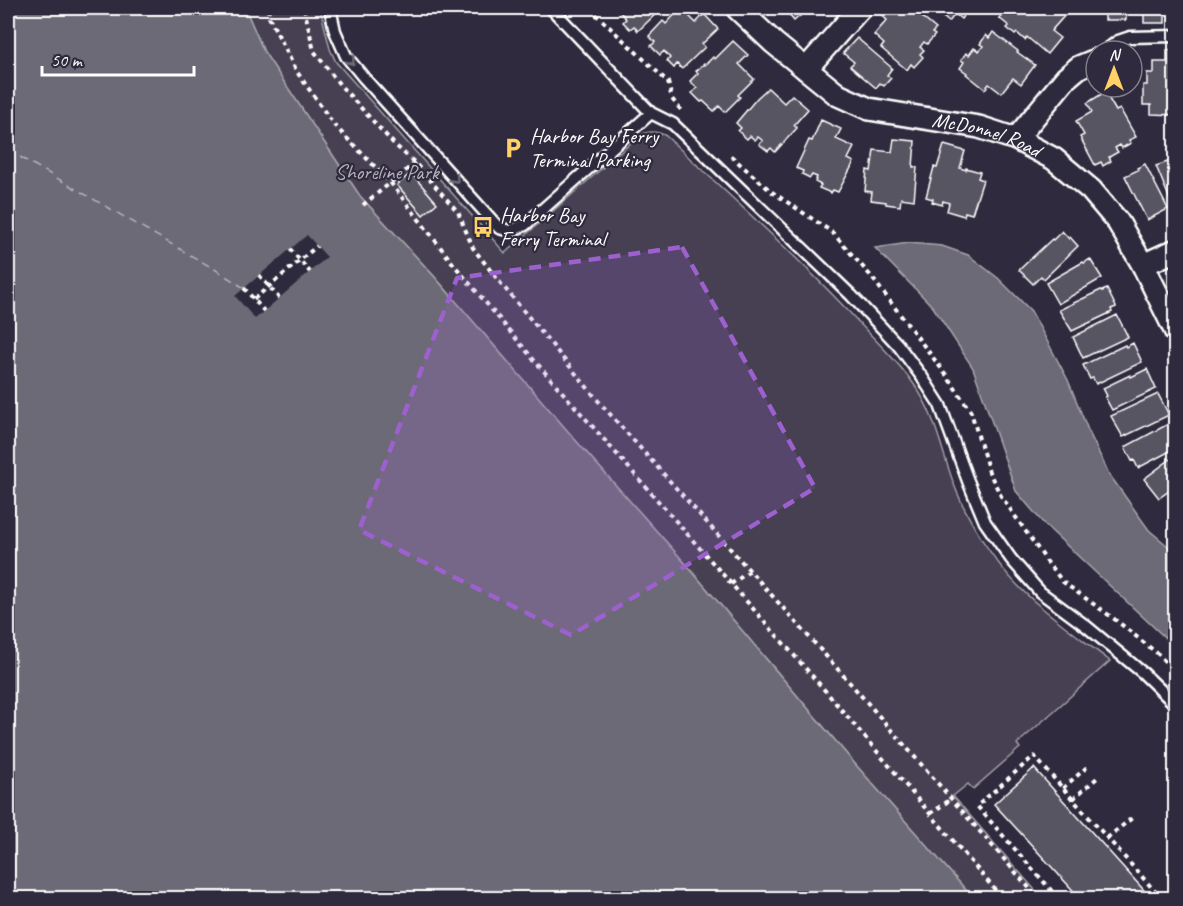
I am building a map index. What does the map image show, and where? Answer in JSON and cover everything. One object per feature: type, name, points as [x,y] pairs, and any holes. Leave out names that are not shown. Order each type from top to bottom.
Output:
[{"type":"street","name":"McDonnel Road","points":[[738,8],[774,43],[838,95],[869,109],[979,126],[1016,139],[1054,159],[1091,190],[1118,222],[1143,265],[1176,332]]},
{"type":"street","points":[[806,69],[861,8]]},
{"type":"street","points":[[1016,139],[1066,78],[1084,65]]},
{"type":"street","points":[[1143,265],[1176,250]]},
{"type":"lane","points":[[330,8],[335,31],[346,56],[500,228],[510,231],[525,225],[651,113]]},
{"type":"lane","points":[[551,8],[651,113],[673,124],[851,295],[898,345],[940,405],[985,522],[1011,559],[1040,592],[1143,673],[1176,705]]},
{"type":"lane","points":[[1124,39],[1176,36]]},
{"type":"path","points":[[268,8],[269,17],[297,72],[334,125],[390,182],[455,266],[534,360],[1002,898]]},
{"type":"path","points":[[304,8],[314,51],[340,85],[458,212],[473,248],[498,280],[601,404],[1038,898]]},
{"type":"path","points":[[363,205],[414,163]]},
{"type":"path","points":[[254,299],[317,246]]},
{"type":"path","points":[[290,249],[310,272]]},
{"type":"path","points":[[259,275],[279,298]]},
{"type":"path","points":[[244,288],[264,311]]},
{"type":"path","points":[[731,584],[750,571]]},
{"type":"path","points":[[1058,898],[977,806],[1034,756],[1161,898]]},
{"type":"path","points":[[1063,788],[1087,767]]},
{"type":"path","points":[[1073,799],[1097,778]]},
{"type":"path","points":[[930,814],[951,798]]},
{"type":"path","points":[[1107,838],[1132,818]]},
{"type":"highlighted area","points":[[682,247],[815,488],[571,635],[359,530],[457,278]]},
{"type":"green space","name":"Shoreline Park","points":[[245,8],[320,8],[330,49],[336,62],[505,253],[639,136],[650,132],[659,133],[666,136],[792,255],[896,362],[913,383],[928,408],[957,492],[992,555],[1028,596],[1110,661],[1017,744],[1020,748],[973,789],[968,784],[953,796],[1042,898],[973,898],[855,764],[685,563],[434,276],[360,196],[264,52]]},
{"type":"shaded area","points":[[8,8],[245,8],[264,52],[360,196],[434,276],[685,563],[855,764],[973,898],[8,898]]},
{"type":"shaded area","points":[[909,243],[942,246],[968,255],[998,278],[1031,311],[1068,380],[1109,474],[1149,530],[1175,552],[1175,647],[1044,524],[1016,491],[973,368],[933,307],[875,248]]},
{"type":"pier","points":[[307,235],[327,257],[255,319],[235,296]]},
{"type":"building","points":[[624,8],[662,8],[638,31],[634,26],[630,29],[623,22],[626,19],[620,12]]},
{"type":"building","points":[[681,8],[696,23],[704,14],[718,29],[702,44],[705,47],[682,69],[677,64],[674,68],[667,61],[670,58],[664,51],[660,55],[651,46],[655,42],[649,36],[663,21],[666,24]]},
{"type":"building","points":[[783,8],[809,8],[794,21]]},
{"type":"building","points":[[882,8],[903,8],[908,11],[911,8],[936,29],[932,33],[935,35],[927,44],[924,42],[920,47],[924,50],[920,54],[923,57],[914,67],[911,64],[907,70],[881,48],[884,44],[874,35],[887,20],[878,12]]},
{"type":"building","points":[[932,8],[969,9],[961,19],[955,14],[949,22]]},
{"type":"building","points":[[1004,8],[1058,8],[1066,14],[1051,31],[1060,38],[1047,54],[1027,37],[1025,40],[1007,28],[1009,26],[999,18],[1007,9]]},
{"type":"building","points":[[1085,8],[1126,8],[1126,20],[1105,20],[1105,9]]},
{"type":"building","points":[[1144,8],[1176,8],[1176,11],[1165,11],[1165,23],[1144,23]]},
{"type":"building","points":[[993,32],[1035,65],[1021,84],[1013,78],[1001,93],[989,84],[985,89],[960,68],[964,62],[961,60],[966,53],[969,55],[974,48],[979,51],[983,46],[980,44],[986,35],[989,38]]},
{"type":"building","points":[[857,38],[892,68],[887,75],[891,78],[884,86],[880,83],[876,88],[850,66],[854,62],[843,53]]},
{"type":"building","points":[[733,41],[748,55],[739,64],[754,79],[725,112],[719,106],[714,111],[692,93],[697,88],[690,81],[698,73],[696,71],[713,57],[715,59]]},
{"type":"building","points":[[1167,50],[1176,50],[1176,115],[1151,114],[1151,105],[1143,105],[1147,73],[1154,73],[1154,62],[1167,62]]},
{"type":"building","points":[[768,88],[784,103],[792,95],[808,109],[794,125],[797,128],[775,152],[771,148],[768,151],[759,144],[763,141],[758,137],[755,140],[750,136],[747,139],[738,131],[741,128],[736,123]]},
{"type":"building","points":[[1094,99],[1109,99],[1116,111],[1120,109],[1136,137],[1129,140],[1131,143],[1122,148],[1120,145],[1115,148],[1118,152],[1109,157],[1111,161],[1103,166],[1101,162],[1095,165],[1080,137],[1084,135],[1076,121],[1092,112],[1087,103]]},
{"type":"building","points":[[821,120],[841,129],[836,139],[854,147],[848,159],[854,162],[838,192],[833,190],[831,193],[819,188],[821,185],[815,182],[817,177],[812,175],[810,178],[796,168]]},
{"type":"building","points":[[894,139],[915,141],[913,167],[917,167],[914,200],[901,198],[900,206],[871,200],[872,192],[865,191],[867,170],[871,171],[874,150],[892,152]]},
{"type":"building","points":[[944,145],[965,151],[960,168],[980,172],[978,178],[983,180],[972,214],[965,212],[964,216],[947,211],[949,203],[943,201],[942,205],[926,197],[934,167],[937,168]]},
{"type":"building","points":[[1176,159],[1176,214],[1156,166]]},
{"type":"building","points":[[1145,164],[1168,209],[1147,220],[1125,176]]},
{"type":"building","points":[[411,173],[437,203],[423,215],[397,185]]},
{"type":"building","points":[[1062,231],[1078,246],[1044,279],[1041,276],[1033,284],[1019,270]]},
{"type":"building","points":[[1090,259],[1102,278],[1058,304],[1046,283]]},
{"type":"building","points":[[1107,289],[1116,307],[1111,309],[1112,312],[1072,331],[1059,310]]},
{"type":"building","points":[[1117,315],[1128,337],[1083,358],[1073,337]]},
{"type":"building","points":[[1133,343],[1142,362],[1096,384],[1093,378],[1090,379],[1083,365]]},
{"type":"building","points":[[1147,369],[1156,389],[1112,410],[1103,388]]},
{"type":"building","points":[[1158,394],[1169,415],[1123,437],[1111,416]]},
{"type":"building","points":[[1172,422],[1176,428],[1176,448],[1138,468],[1125,447]]},
{"type":"building","points":[[1176,455],[1176,486],[1159,498],[1144,479]]},
{"type":"building","points":[[1034,768],[1151,898],[1080,898],[994,804]]},
{"type":"ferry route","points":[[8,150],[244,288]]},
{"type":"place","name":"Harbor Bay Ferry Terminal Parking","points":[[513,148]]},
{"type":"place","name":"Harbor Bay Ferry Terminal","points":[[483,227]]}]
